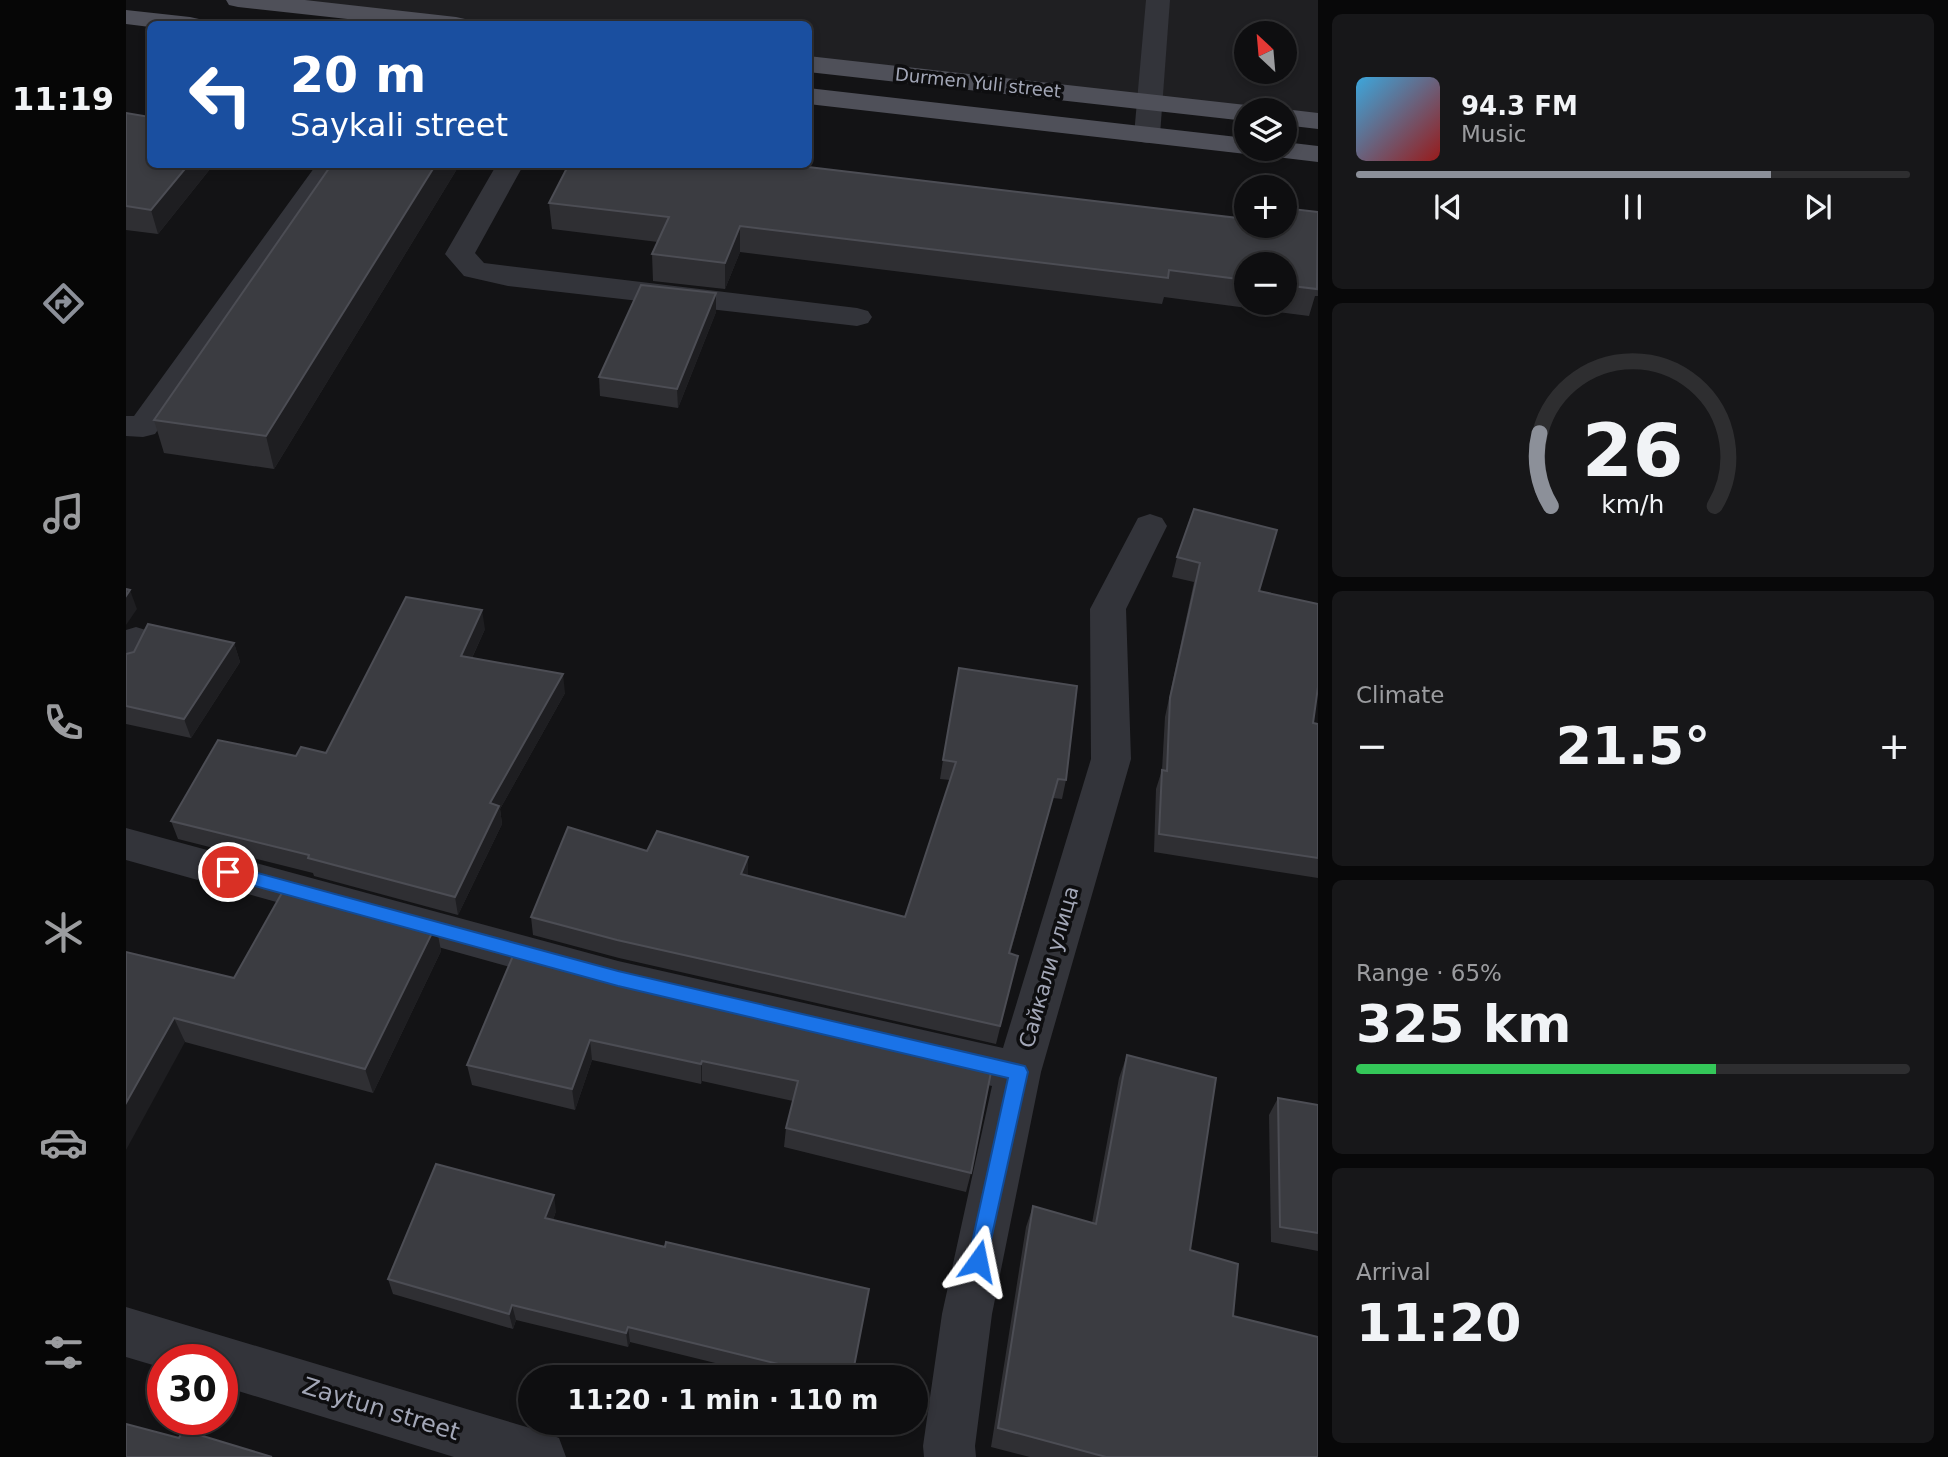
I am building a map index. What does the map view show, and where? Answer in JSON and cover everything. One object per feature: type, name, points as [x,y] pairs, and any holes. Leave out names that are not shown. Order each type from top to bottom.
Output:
[{"type":"main road","points":[[238,0],[429,21]]},
{"type":"main road","points":[[126,17],[163,21]]},
{"type":"main road","name":"Durmen Yuli street","points":[[812,64],[1234,112]]},
{"type":"main road","name":"Durmen Yuli street","points":[[812,96],[1234,145]]},
{"type":"main road","points":[[1297,119],[1318,121]]},
{"type":"main road","points":[[1297,152],[1318,154]]},
{"type":"street","points":[[1147,135],[1158,0]]},
{"type":"street","points":[[126,426],[143,428],[328,168]]},
{"type":"street","points":[[509,168],[460,254],[474,270],[508,277],[857,317]]},
{"type":"street","name":"Сайкали улица","points":[[950,1457],[949,1446],[967,1314],[1018,1072],[1111,759],[1108,609],[1150,526]]},
{"type":"street","points":[[126,844],[618,979],[1018,1072]]},
{"type":"street","name":"Zaytun street","points":[[126,1332],[166,1344]]},
{"type":"street","name":"Zaytun street","points":[[238,1365],[540,1457]]},
{"type":"shaded area","points":[[238,0],[1318,0],[1318,121],[1297,114],[1297,98],[1234,98],[1234,109],[812,64],[812,21],[429,21]]},
{"type":"building","points":[[126,113],[147,116],[147,168],[186,168],[151,210],[126,206]]},
{"type":"building","points":[[812,167],[1234,218],[1234,238],[1297,238],[1297,210],[1318,212],[1317,289],[1297,287],[1297,252],[1234,252],[1234,278],[1169,270],[1168,278],[740,226],[725,263],[652,254],[669,217],[549,203],[567,168]]},
{"type":"building","points":[[329,168],[434,168],[266,436],[154,420]]},
{"type":"building","points":[[641,285],[716,293],[677,389],[599,377]]},
{"type":"building","points":[[1194,509],[1277,530],[1259,591],[1318,604],[1318,687],[1313,723],[1318,724],[1318,858],[1159,834],[1162,770],[1167,771],[1170,698],[1200,563],[1177,557]]},
{"type":"building","points":[[406,597],[482,610],[461,656],[563,674],[490,803],[499,806],[455,897],[308,858],[309,855],[171,821],[218,740],[296,756],[301,747],[326,753]]},
{"type":"building","points":[[148,624],[234,643],[184,719],[126,706],[126,654],[134,652]]},
{"type":"building","points":[[959,668],[1077,686],[1066,780],[1058,779],[1009,953],[1018,956],[1000,1026],[617,940],[531,917],[568,827],[647,851],[657,831],[748,857],[741,874],[905,917],[956,762],[943,760]]},
{"type":"building","points":[[287,884],[436,925],[365,1069],[174,1018],[126,1103],[126,952],[234,978]]},
{"type":"building","points":[[515,951],[615,979],[992,1067],[971,1173],[786,1128],[798,1081],[590,1040],[572,1089],[467,1065]]},
{"type":"building","points":[[1127,1055],[1216,1078],[1190,1250],[1238,1264],[1233,1316],[1318,1337],[1318,1457],[1106,1457],[998,1428],[1033,1206],[1096,1224]]},
{"type":"building","points":[[1278,1098],[1318,1105],[1318,1233],[1280,1227]]},
{"type":"building","points":[[436,1164],[554,1195],[545,1218],[665,1247],[666,1242],[869,1289],[854,1365],[782,1365],[628,1327],[626,1333],[512,1305],[509,1314],[388,1279]]},
{"type":"building","points":[[126,1424],[147,1430],[147,1435],[179,1438],[180,1435],[199,1435],[272,1457],[126,1457]]},
{"type":"route","points":[[228,872],[618,979],[1018,1072],[978,1261]]}]
